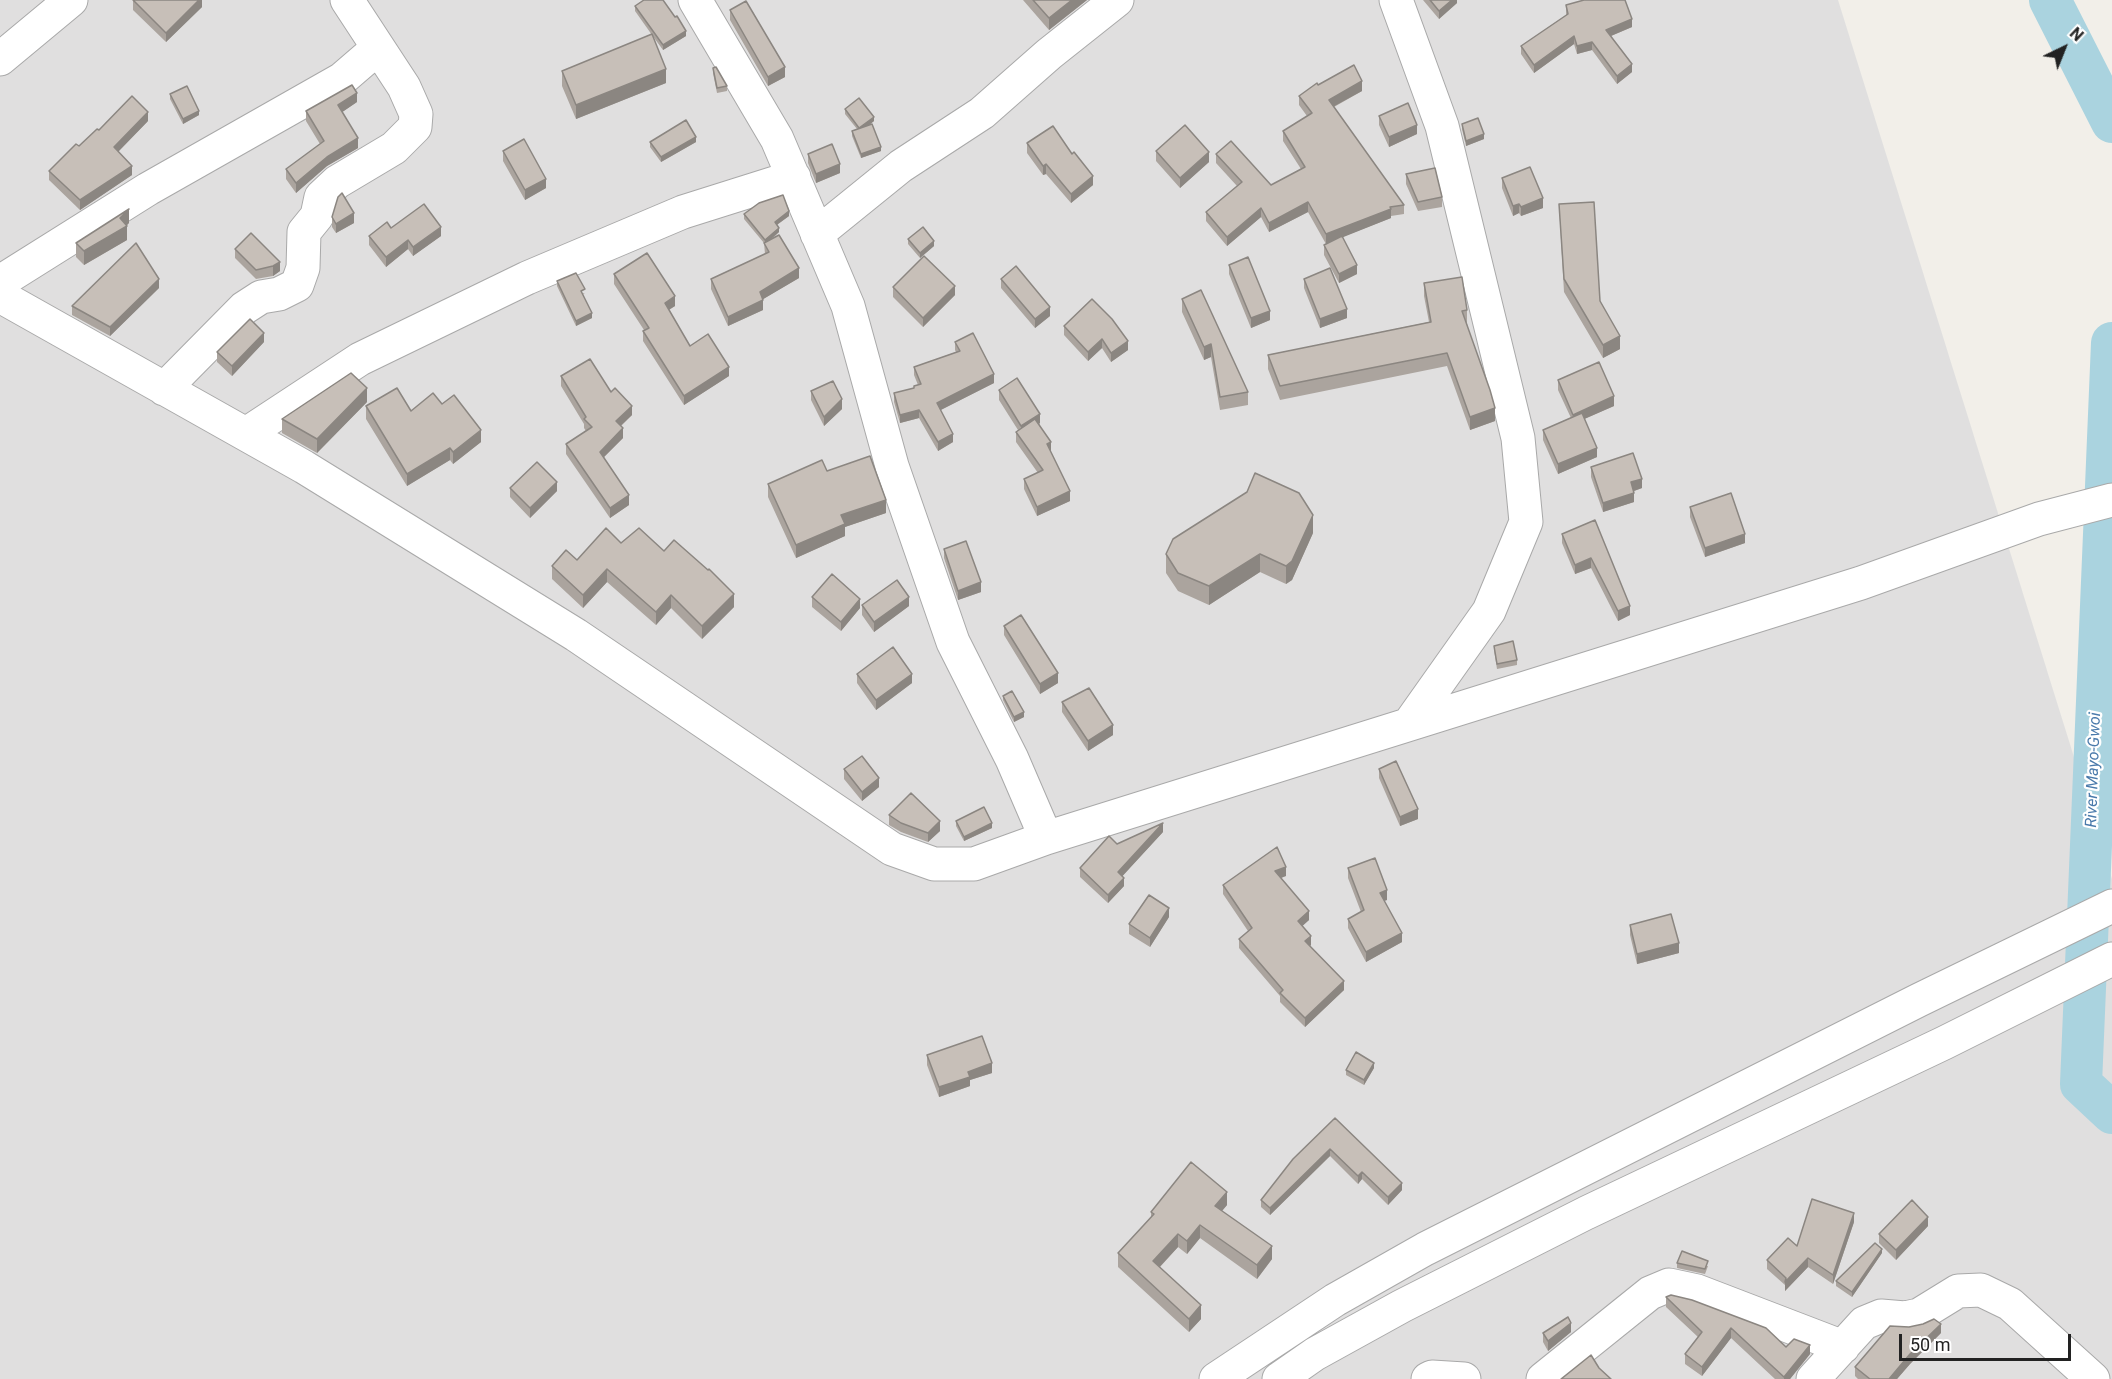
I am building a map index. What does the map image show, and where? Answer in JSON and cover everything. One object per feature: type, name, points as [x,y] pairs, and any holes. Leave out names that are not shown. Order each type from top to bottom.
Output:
[{"type":"street","points":[[0,59],[71,0]]},
{"type":"street","points":[[164,389],[244,308],[261,297],[279,294],[297,285],[303,268],[304,232],[317,216],[321,197],[337,183],[394,148],[415,127],[416,114],[404,87],[347,0]]},
{"type":"street","points":[[696,0],[777,139],[818,234],[848,306],[892,466],[953,642],[1012,759],[1046,838]]},
{"type":"street","points":[[818,234],[901,166],[982,113],[1049,54],[1118,0]]},
{"type":"street","points":[[1396,0],[1442,126],[1518,438],[1526,522],[1489,611],[1409,724]]},
{"type":"street","points":[[0,282],[148,189],[342,79],[378,48]]},
{"type":"street","points":[[246,434],[360,358],[527,278],[683,212],[794,177]]},
{"type":"street","points":[[0,296],[304,466],[576,634],[892,849],[934,864],[974,864],[1046,838],[1862,583],[2039,519],[2112,500]]},
{"type":"street","points":[[1216,1379],[1335,1300],[1425,1249],[2109,907]]},
{"type":"street","points":[[1279,1379],[1315,1354],[1412,1301],[1586,1213],[2112,959]]},
{"type":"street","points":[[1543,1379],[1650,1293],[1669,1286],[1697,1291],[1843,1347]]},
{"type":"street","points":[[1813,1379],[1864,1323],[1881,1316],[1905,1318],[1919,1315],[1958,1291],[1981,1290],[2010,1304],[2093,1379]]},
{"type":"street","points":[[1428,1379],[1432,1377],[1464,1379]]},
{"type":"shaded area","points":[[0,0],[1838,0],[2112,879],[2112,1379],[0,1379]]},
{"type":"building","points":[[133,0],[199,0],[166,33]]},
{"type":"building","points":[[644,0],[663,0],[686,31],[663,45],[635,6]]},
{"type":"building","points":[[1033,0],[1072,0],[1049,18]]},
{"type":"building","points":[[1430,0],[1452,0],[1439,11]]},
{"type":"building","points":[[1584,0],[1625,0],[1632,19],[1606,30],[1632,64],[1617,76],[1592,42],[1577,46],[1574,36],[1534,65],[1521,46],[1568,14],[1566,5]]},
{"type":"building","points":[[746,1],[785,67],[768,77],[730,10]]},
{"type":"building","points":[[652,34],[666,69],[576,105],[562,71]]},
{"type":"building","points":[[1354,65],[1362,81],[1329,100],[1404,205],[1390,207],[1391,209],[1326,234],[1308,202],[1269,223],[1261,208],[1227,237],[1206,212],[1242,182],[1216,154],[1231,141],[1271,185],[1305,167],[1283,131],[1312,113],[1299,96],[1317,83],[1318,85]]},
{"type":"building","points":[[716,67],[727,86],[717,88],[713,68]]},
{"type":"building","points":[[352,85],[357,93],[338,105],[358,138],[327,157],[296,183],[286,169],[324,141],[306,111]]},
{"type":"building","points":[[187,86],[199,111],[183,119],[170,94]]},
{"type":"building","points":[[132,96],[148,112],[114,147],[132,166],[80,200],[49,171],[76,144],[79,146],[97,129],[99,130]]},
{"type":"building","points":[[859,98],[874,117],[859,128],[845,109]]},
{"type":"building","points":[[1408,103],[1417,125],[1389,137],[1379,116]]},
{"type":"building","points":[[1478,118],[1484,134],[1466,141],[1462,124]]},
{"type":"building","points":[[686,120],[696,137],[661,157],[650,142]]},
{"type":"building","points":[[872,124],[881,147],[861,154],[852,131]]},
{"type":"building","points":[[1185,125],[1209,152],[1180,178],[1156,151]]},
{"type":"building","points":[[1053,126],[1072,154],[1074,152],[1093,176],[1071,194],[1046,164],[1043,166],[1027,143]]},
{"type":"building","points":[[524,139],[546,179],[525,190],[503,151]]},
{"type":"building","points":[[832,144],[840,164],[816,174],[808,154]]},
{"type":"building","points":[[1530,167],[1543,198],[1521,207],[1519,204],[1513,206],[1502,178]]},
{"type":"building","points":[[1435,168],[1442,197],[1418,202],[1406,174]]},
{"type":"building","points":[[342,193],[354,213],[336,224],[332,217],[338,197]]},
{"type":"building","points":[[783,195],[789,211],[775,222],[779,228],[765,240],[744,214],[759,203]]},
{"type":"building","points":[[1594,202],[1600,301],[1620,336],[1603,345],[1564,279],[1559,204]]},
{"type":"building","points":[[424,204],[441,227],[413,247],[408,240],[386,257],[369,236],[387,222],[391,228]]},
{"type":"building","points":[[129,209],[120,218],[127,226],[84,251],[76,243]]},
{"type":"building","points":[[923,227],[934,241],[920,253],[908,239]]},
{"type":"building","points":[[251,233],[280,262],[256,270],[235,249]]},
{"type":"building","points":[[779,235],[799,268],[760,292],[763,300],[728,317],[711,279],[769,252],[764,243]]},
{"type":"building","points":[[1342,236],[1357,265],[1339,274],[1324,245]]},
{"type":"building","points":[[136,243],[159,279],[110,327],[72,306]]},
{"type":"building","points":[[647,253],[675,296],[665,303],[690,346],[708,334],[729,367],[684,396],[643,331],[649,328],[614,274]]},
{"type":"building","points":[[924,256],[955,286],[923,318],[893,287]]},
{"type":"building","points":[[1248,257],[1270,311],[1251,318],[1229,265]]},
{"type":"building","points":[[1016,266],[1050,307],[1035,319],[1001,279]]},
{"type":"building","points":[[1330,268],[1347,309],[1320,319],[1304,279]]},
{"type":"building","points":[[576,273],[585,289],[581,291],[592,313],[576,321],[557,281]]},
{"type":"building","points":[[1462,277],[1467,310],[1462,311],[1495,408],[1470,417],[1447,353],[1280,386],[1268,355],[1431,322],[1424,283]]},
{"type":"building","points":[[1201,290],[1248,392],[1220,397],[1211,344],[1204,347],[1182,299]]},
{"type":"building","points":[[1092,299],[1112,319],[1128,341],[1111,353],[1102,339],[1088,352],[1064,326]]},
{"type":"building","points":[[250,319],[264,333],[232,366],[217,352]]},
{"type":"building","points":[[973,333],[994,374],[937,403],[953,434],[938,442],[919,410],[900,415],[894,393],[921,384],[914,367],[960,351],[955,342]]},
{"type":"building","points":[[590,359],[611,392],[615,388],[632,406],[616,421],[623,428],[600,452],[629,495],[610,508],[566,444],[592,427],[584,419],[586,417],[561,376]]},
{"type":"building","points":[[1599,362],[1614,396],[1573,415],[1558,380]]},
{"type":"building","points":[[351,373],[367,388],[317,439],[282,419]]},
{"type":"building","points":[[1017,378],[1040,414],[1021,426],[999,390]]},
{"type":"building","points":[[833,381],[842,399],[824,417],[811,391]]},
{"type":"building","points":[[397,388],[411,411],[433,393],[442,404],[454,395],[481,430],[453,452],[450,448],[407,474],[366,406]]},
{"type":"building","points":[[1582,413],[1597,448],[1558,464],[1543,430]]},
{"type":"building","points":[[1035,419],[1051,442],[1047,444],[1070,491],[1037,507],[1024,479],[1043,470],[1016,432]]},
{"type":"building","points":[[1633,453],[1642,479],[1631,482],[1634,493],[1603,503],[1591,467]]},
{"type":"building","points":[[870,456],[886,500],[841,515],[845,524],[796,545],[768,484],[822,460],[827,471]]},
{"type":"building","points":[[537,462],[557,482],[530,508],[510,488]]},
{"type":"building","points":[[1255,473],[1299,493],[1313,515],[1292,561],[1286,566],[1260,554],[1209,586],[1178,573],[1166,554],[1173,539],[1247,492]]},
{"type":"building","points":[[1731,493],[1745,534],[1705,548],[1690,507]]},
{"type":"building","points":[[1595,520],[1630,606],[1618,611],[1591,558],[1575,565],[1562,534]]},
{"type":"building","points":[[606,528],[621,543],[639,528],[664,551],[674,540],[709,569],[734,594],[702,626],[671,595],[656,612],[607,569],[583,595],[552,566],[566,550],[577,560]]},
{"type":"building","points":[[966,541],[981,582],[958,591],[944,549]]},
{"type":"building","points":[[832,574],[860,599],[841,622],[812,597]]},
{"type":"building","points":[[897,580],[909,597],[874,622],[862,605]]},
{"type":"building","points":[[1021,615],[1058,673],[1040,684],[1004,626]]},
{"type":"building","points":[[1513,641],[1517,660],[1497,664],[1494,646]]},
{"type":"building","points":[[893,647],[912,674],[876,700],[857,674]]},
{"type":"building","points":[[1089,688],[1113,725],[1088,741],[1062,702]]},
{"type":"building","points":[[1012,691],[1024,712],[1014,717],[1003,696]]},
{"type":"building","points":[[862,756],[879,778],[862,792],[844,769]]},
{"type":"building","points":[[1396,761],[1418,809],[1400,817],[1379,769]]},
{"type":"building","points":[[911,793],[940,821],[928,833],[901,823],[889,815]]},
{"type":"building","points":[[984,807],[992,823],[964,837],[956,821]]},
{"type":"building","points":[[1163,823],[1118,872],[1124,878],[1108,895],[1080,868],[1109,836],[1117,844]]},
{"type":"building","points":[[1277,847],[1286,867],[1275,871],[1309,911],[1298,921],[1311,936],[1305,941],[1344,981],[1305,1018],[1280,993],[1283,990],[1239,939],[1252,928],[1223,885]]},
{"type":"building","points":[[1375,858],[1387,890],[1380,893],[1402,933],[1366,952],[1348,919],[1364,910],[1348,868]]},
{"type":"building","points":[[1149,895],[1169,908],[1150,938],[1129,924]]},
{"type":"building","points":[[1671,914],[1679,943],[1637,954],[1630,925]]},
{"type":"building","points":[[982,1036],[992,1063],[968,1072],[970,1077],[939,1087],[927,1055]]},
{"type":"building","points":[[1356,1052],[1374,1063],[1364,1080],[1346,1070]]},
{"type":"building","points":[[1335,1118],[1402,1183],[1388,1197],[1362,1172],[1358,1176],[1330,1149],[1270,1208],[1261,1200],[1293,1159]]},
{"type":"building","points":[[1191,1162],[1227,1192],[1215,1206],[1272,1246],[1257,1265],[1200,1225],[1187,1241],[1178,1234],[1153,1261],[1201,1305],[1189,1319],[1118,1253],[1154,1214],[1151,1212]]},
{"type":"building","points":[[1812,1199],[1854,1213],[1833,1275],[1808,1258],[1785,1282],[1786,1278],[1767,1260],[1788,1238],[1797,1246]]},
{"type":"building","points":[[1912,1200],[1928,1217],[1896,1250],[1879,1234]]},
{"type":"building","points":[[1875,1243],[1882,1249],[1852,1292],[1836,1281]]},
{"type":"building","points":[[1682,1251],[1708,1261],[1705,1269],[1677,1263]]},
{"type":"building","points":[[1671,1295],[1692,1300],[1766,1328],[1786,1347],[1794,1339],[1810,1345],[1784,1377],[1731,1328],[1702,1367],[1685,1354],[1702,1332],[1666,1297]]},
{"type":"building","points":[[1568,1317],[1571,1323],[1548,1341],[1543,1333]]},
{"type":"building","points":[[1934,1319],[1941,1324],[1910,1354],[1889,1379],[1870,1379],[1855,1367],[1890,1326],[1909,1327]]},
{"type":"building","points":[[1591,1355],[1599,1368],[1611,1379],[1561,1379]]},
{"type":"waterway","name":"River Mayo-Gwoi","points":[[2050,0],[2112,122]]},
{"type":"waterway","name":"River Mayo-Gwoi","points":[[2112,343],[2081,1084],[2112,1113]]}]
